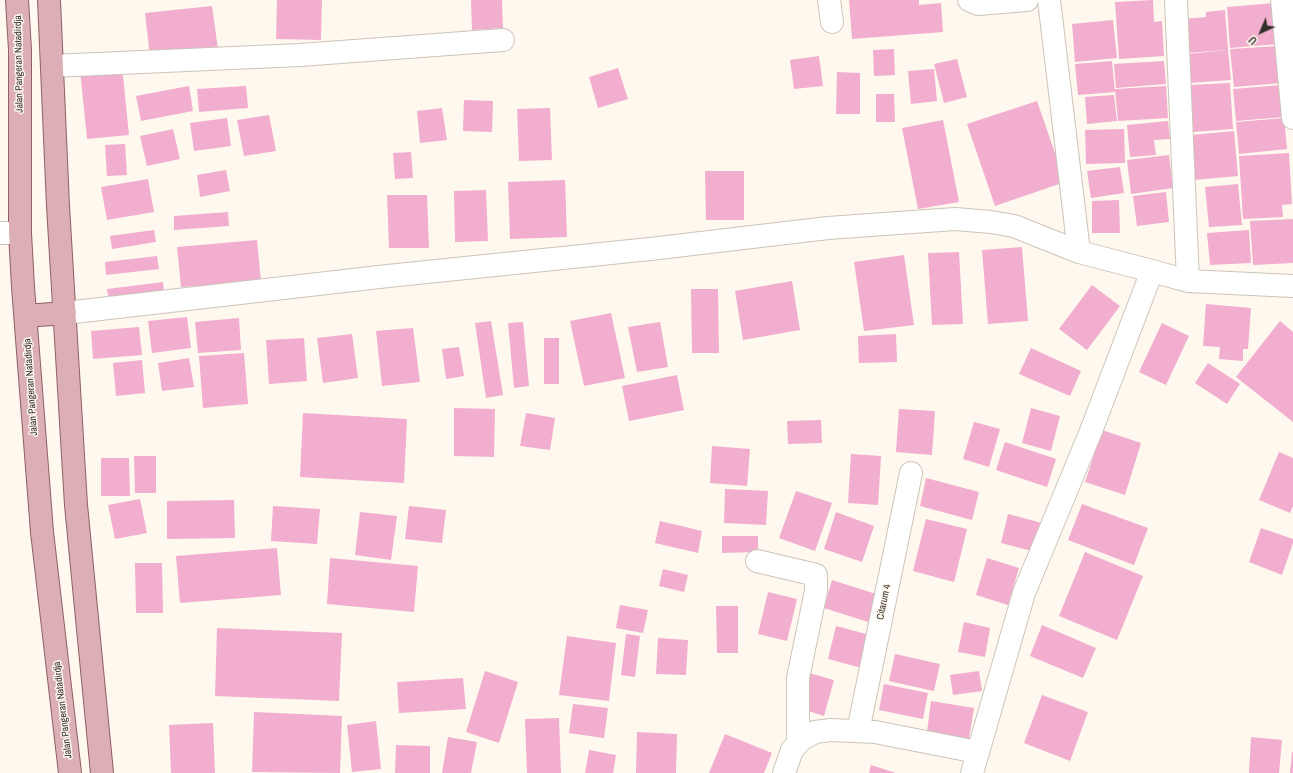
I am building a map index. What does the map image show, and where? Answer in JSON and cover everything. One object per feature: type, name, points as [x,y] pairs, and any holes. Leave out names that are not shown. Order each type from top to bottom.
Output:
[{"type":"main road","name":"Jalan Pangeran Natadirdja","points":[[17,0],[20,50],[10,233],[26,316],[42,532],[70,773]]},
{"type":"main road","points":[[49,0],[58,206],[76,505],[102,773]]},
{"type":"main road","points":[[26,316],[65,313]]},
{"type":"street","points":[[829,0],[832,22]]},
{"type":"street","points":[[968,0],[978,4],[1027,0]]},
{"type":"street","points":[[1049,0],[1079,252]]},
{"type":"street","points":[[1176,0],[1188,281]]},
{"type":"street","points":[[1282,0],[1293,118]]},
{"type":"street","points":[[52,66],[300,55],[503,40]]},
{"type":"street","points":[[65,313],[828,228],[955,219],[991,222],[1014,226],[1079,252],[1152,270],[1188,281],[1293,286]]},
{"type":"street","points":[[784,773],[792,750],[802,739],[815,732],[831,730],[875,732],[974,763],[1024,593],[1091,431],[1152,270]]},
{"type":"street","name":"Citarum 4","points":[[858,731],[911,473]]},
{"type":"street","points":[[757,561],[816,575],[816,591],[798,678],[798,743]]},
{"type":"building","points":[[277,0],[322,0],[321,40],[276,39]]},
{"type":"building","points":[[471,0],[502,0],[503,28],[472,30]]},
{"type":"building","points":[[849,0],[919,0],[919,5],[941,3],[943,32],[852,39]]},
{"type":"building","points":[[1153,0],[1154,22],[1162,21],[1164,56],[1119,59],[1115,2]]},
{"type":"building","points":[[1274,3],[1278,44],[1230,48],[1227,7]]},
{"type":"building","points":[[212,6],[218,49],[150,57],[145,13]]},
{"type":"building","points":[[1225,10],[1228,50],[1186,53],[1183,19],[1206,17],[1206,12]]},
{"type":"building","points":[[1113,20],[1117,58],[1075,62],[1072,24]]},
{"type":"building","points":[[1278,46],[1281,83],[1234,87],[1230,49]]},
{"type":"building","points":[[894,49],[895,75],[874,76],[873,50]]},
{"type":"building","points":[[1228,50],[1231,80],[1189,83],[1187,54]]},
{"type":"building","points":[[819,56],[823,86],[794,89],[790,60]]},
{"type":"building","points":[[957,59],[967,97],[944,103],[934,64]]},
{"type":"building","points":[[1112,61],[1115,92],[1078,95],[1075,64]]},
{"type":"building","points":[[1164,61],[1166,84],[1116,88],[1114,64]]},
{"type":"building","points":[[122,66],[129,135],[87,139],[80,70]]},
{"type":"building","points":[[618,68],[628,99],[598,108],[589,77]]},
{"type":"building","points":[[934,69],[937,101],[911,104],[908,71]]},
{"type":"building","points":[[837,72],[860,73],[860,114],[836,114]]},
{"type":"building","points":[[1230,83],[1233,129],[1193,132],[1190,85]]},
{"type":"building","points":[[1281,85],[1284,117],[1236,121],[1233,89]]},
{"type":"building","points":[[189,86],[193,111],[141,121],[136,96]]},
{"type":"building","points":[[246,86],[248,108],[199,112],[197,89]]},
{"type":"building","points":[[1166,86],[1168,118],[1118,121],[1115,89]]},
{"type":"building","points":[[876,94],[894,94],[895,122],[876,122]]},
{"type":"building","points":[[1114,95],[1117,121],[1087,124],[1085,97]]},
{"type":"building","points":[[464,100],[493,101],[492,132],[463,131]]},
{"type":"building","points":[[1037,101],[1065,182],[995,206],[967,124]]},
{"type":"building","points":[[442,108],[447,140],[420,143],[417,111]]},
{"type":"building","points":[[550,108],[552,160],[519,161],[517,109]]},
{"type":"building","points":[[269,115],[276,151],[244,156],[237,120]]},
{"type":"building","points":[[227,118],[231,146],[194,151],[190,123]]},
{"type":"building","points":[[1284,118],[1287,149],[1239,154],[1236,122]]},
{"type":"building","points":[[943,120],[959,202],[918,209],[902,128]]},
{"type":"building","points":[[1168,121],[1170,139],[1154,140],[1156,155],[1130,157],[1127,125]]},
{"type":"building","points":[[173,129],[180,159],[147,166],[140,136]]},
{"type":"building","points":[[1124,129],[1125,163],[1086,164],[1085,130]]},
{"type":"building","points":[[1234,131],[1238,176],[1194,180],[1191,135]]},
{"type":"building","points":[[125,144],[127,175],[107,176],[105,145]]},
{"type":"building","points":[[411,152],[413,178],[395,179],[393,153]]},
{"type":"building","points":[[1289,153],[1292,204],[1282,205],[1283,217],[1243,219],[1239,156]]},
{"type":"building","points":[[1169,155],[1173,188],[1131,194],[1127,160]]},
{"type":"building","points":[[1120,167],[1124,193],[1091,198],[1087,171]]},
{"type":"building","points":[[226,170],[230,191],[200,197],[197,175]]},
{"type":"building","points":[[705,171],[744,171],[744,220],[706,220]]},
{"type":"building","points":[[148,179],[154,212],[107,220],[101,187]]},
{"type":"building","points":[[565,180],[567,237],[510,239],[508,182]]},
{"type":"building","points":[[1238,184],[1242,225],[1209,227],[1205,187]]},
{"type":"building","points":[[486,190],[488,241],[455,242],[454,191]]},
{"type":"building","points":[[1166,192],[1169,222],[1137,226],[1133,196]]},
{"type":"building","points":[[387,195],[427,195],[429,248],[389,248]]},
{"type":"building","points":[[1119,200],[1120,233],[1092,233],[1092,201]]},
{"type":"building","points":[[228,212],[229,226],[174,230],[174,216]]},
{"type":"building","points":[[1293,219],[1293,263],[1253,265],[1250,221]]},
{"type":"building","points":[[154,230],[156,242],[112,249],[110,236]]},
{"type":"building","points":[[1249,230],[1251,263],[1210,265],[1207,233]]},
{"type":"building","points":[[257,240],[261,281],[181,287],[177,247]]},
{"type":"building","points":[[1022,247],[1028,321],[988,324],[982,250]]},
{"type":"building","points":[[959,252],[963,324],[932,325],[928,253]]},
{"type":"building","points":[[904,255],[914,325],[864,331],[854,262]]},
{"type":"building","points":[[157,256],[159,269],[106,275],[105,262]]},
{"type":"building","points":[[792,281],[800,330],[743,340],[735,291]]},
{"type":"building","points":[[163,282],[164,295],[109,301],[107,289]]},
{"type":"building","points":[[1092,285],[1120,306],[1087,350],[1059,329]]},
{"type":"building","points":[[691,289],[718,289],[719,353],[692,353]]},
{"type":"building","points":[[1206,304],[1251,308],[1248,349],[1243,349],[1243,361],[1219,359],[1220,347],[1203,346]]},
{"type":"building","points":[[611,313],[625,378],[584,386],[570,321]]},
{"type":"building","points":[[187,317],[191,348],[152,353],[148,321]]},
{"type":"building","points":[[239,318],[241,350],[198,353],[195,322]]},
{"type":"building","points":[[491,321],[503,395],[486,398],[475,323]]},
{"type":"building","points":[[1280,321],[1293,332],[1293,422],[1236,377]]},
{"type":"building","points":[[523,322],[529,386],[514,388],[508,323]]},
{"type":"building","points":[[660,322],[668,367],[637,372],[628,327]]},
{"type":"building","points":[[1162,323],[1189,336],[1166,385],[1139,372]]},
{"type":"building","points":[[139,327],[142,355],[93,359],[91,331]]},
{"type":"building","points":[[413,328],[420,382],[382,386],[376,331]]},
{"type":"building","points":[[352,334],[358,378],[323,383],[317,338]]},
{"type":"building","points":[[896,334],[897,362],[859,363],[858,336]]},
{"type":"building","points":[[304,338],[307,381],[269,384],[266,340]]},
{"type":"building","points":[[544,338],[559,338],[559,384],[544,384]]},
{"type":"building","points":[[459,347],[464,376],[446,379],[442,349]]},
{"type":"building","points":[[1031,348],[1081,371],[1070,396],[1019,374]]},
{"type":"building","points":[[244,353],[248,404],[203,408],[199,356]]},
{"type":"building","points":[[189,358],[194,387],[162,391],[158,363]]},
{"type":"building","points":[[142,360],[145,393],[116,396],[113,363]]},
{"type":"building","points":[[1208,363],[1240,384],[1227,404],[1195,383]]},
{"type":"building","points":[[677,375],[684,410],[629,421],[622,386]]},
{"type":"building","points":[[454,408],[495,409],[494,457],[454,456]]},
{"type":"building","points":[[1031,408],[1060,416],[1051,451],[1022,443]]},
{"type":"building","points":[[899,409],[935,411],[932,455],[896,452]]},
{"type":"building","points":[[303,413],[407,419],[404,483],[300,477]]},
{"type":"building","points":[[526,413],[555,418],[550,450],[520,446]]},
{"type":"building","points":[[821,420],[822,443],[788,444],[787,421]]},
{"type":"building","points":[[974,422],[1000,429],[989,467],[963,459]]},
{"type":"building","points":[[1102,430],[1141,443],[1125,495],[1085,482]]},
{"type":"building","points":[[1005,442],[1056,459],[1047,487],[996,470]]},
{"type":"building","points":[[712,446],[750,449],[747,486],[710,483]]},
{"type":"building","points":[[1279,452],[1293,458],[1293,506],[1290,513],[1259,500]]},
{"type":"building","points":[[851,454],[881,456],[878,505],[848,503]]},
{"type":"building","points":[[134,456],[156,456],[156,493],[135,493]]},
{"type":"building","points":[[101,458],[129,458],[130,496],[101,496]]},
{"type":"building","points":[[926,478],[979,492],[972,520],[920,506]]},
{"type":"building","points":[[725,489],[768,491],[766,525],[724,523]]},
{"type":"building","points":[[796,491],[832,503],[815,551],[779,538]]},
{"type":"building","points":[[140,499],[147,533],[115,539],[108,505]]},
{"type":"building","points":[[234,500],[235,538],[167,539],[167,501]]},
{"type":"building","points":[[1082,504],[1148,528],[1134,565],[1068,540]]},
{"type":"building","points":[[273,506],[320,509],[317,544],[271,541]]},
{"type":"building","points":[[409,506],[446,510],[442,543],[405,539]]},
{"type":"building","points":[[360,512],[397,516],[391,560],[355,555]]},
{"type":"building","points":[[836,512],[874,526],[862,562],[824,549]]},
{"type":"building","points":[[1008,514],[1042,523],[1036,552],[1001,543]]},
{"type":"building","points":[[926,519],[967,529],[954,582],[913,571]]},
{"type":"building","points":[[660,521],[702,531],[698,553],[655,543]]},
{"type":"building","points":[[1261,528],[1293,539],[1282,575],[1249,562]]},
{"type":"building","points":[[722,536],[758,536],[758,552],[722,553]]},
{"type":"building","points":[[277,548],[281,595],[180,603],[176,556]]},
{"type":"building","points":[[1085,552],[1143,576],[1117,640],[1059,616]]},
{"type":"building","points":[[330,558],[418,566],[414,612],[327,604]]},
{"type":"building","points":[[987,558],[1019,568],[1008,605],[976,595]]},
{"type":"building","points":[[135,563],[162,563],[163,613],[136,613]]},
{"type":"building","points":[[663,569],[688,575],[684,592],[659,586]]},
{"type":"building","points":[[832,580],[876,594],[868,622],[824,608]]},
{"type":"building","points":[[768,592],[797,599],[787,641],[758,634]]},
{"type":"building","points":[[620,605],[648,610],[643,633],[616,628]]},
{"type":"building","points":[[716,606],[738,606],[738,653],[717,653]]},
{"type":"building","points":[[964,622],[990,628],[985,657],[958,652]]},
{"type":"building","points":[[1042,625],[1096,648],[1083,678],[1030,656]]},
{"type":"building","points":[[836,626],[870,635],[862,668],[828,659]]},
{"type":"building","points":[[217,628],[342,633],[339,701],[215,696]]},
{"type":"building","points":[[626,634],[640,636],[635,677],[621,675]]},
{"type":"building","points":[[567,636],[616,643],[609,701],[559,695]]},
{"type":"building","points":[[658,638],[688,640],[686,675],[656,674]]},
{"type":"building","points":[[895,654],[940,664],[934,691],[889,681]]},
{"type":"building","points":[[485,671],[518,682],[499,743],[466,732]]},
{"type":"building","points":[[979,671],[982,691],[953,695],[950,675]]},
{"type":"building","points":[[809,673],[834,680],[824,716],[799,708]]},
{"type":"building","points":[[463,678],[466,709],[399,713],[397,682]]},
{"type":"building","points":[[884,684],[928,693],[923,719],[879,710]]},
{"type":"building","points":[[1042,695],[1088,712],[1070,761],[1024,743]]},
{"type":"building","points":[[931,701],[974,708],[969,739],[927,732]]},
{"type":"building","points":[[573,704],[608,708],[604,738],[569,733]]},
{"type":"building","points":[[254,712],[342,716],[340,773],[252,772]]},
{"type":"building","points":[[559,718],[561,773],[527,773],[525,719]]},
{"type":"building","points":[[376,721],[381,769],[352,772],[347,725]]},
{"type":"building","points":[[213,723],[215,773],[171,773],[169,725]]},
{"type":"building","points":[[637,732],[677,734],[676,773],[636,773]]},
{"type":"building","points":[[725,734],[772,753],[764,773],[709,773]]},
{"type":"building","points":[[448,737],[477,742],[471,773],[442,773]]},
{"type":"building","points":[[1251,737],[1282,740],[1279,773],[1249,773]]},
{"type":"building","points":[[396,745],[430,746],[430,773],[395,773]]},
{"type":"building","points":[[589,750],[616,755],[613,773],[585,773]]},
{"type":"building","points":[[1292,752],[1293,773],[1290,773]]},
{"type":"building","points":[[871,765],[896,773],[869,773]]}]
